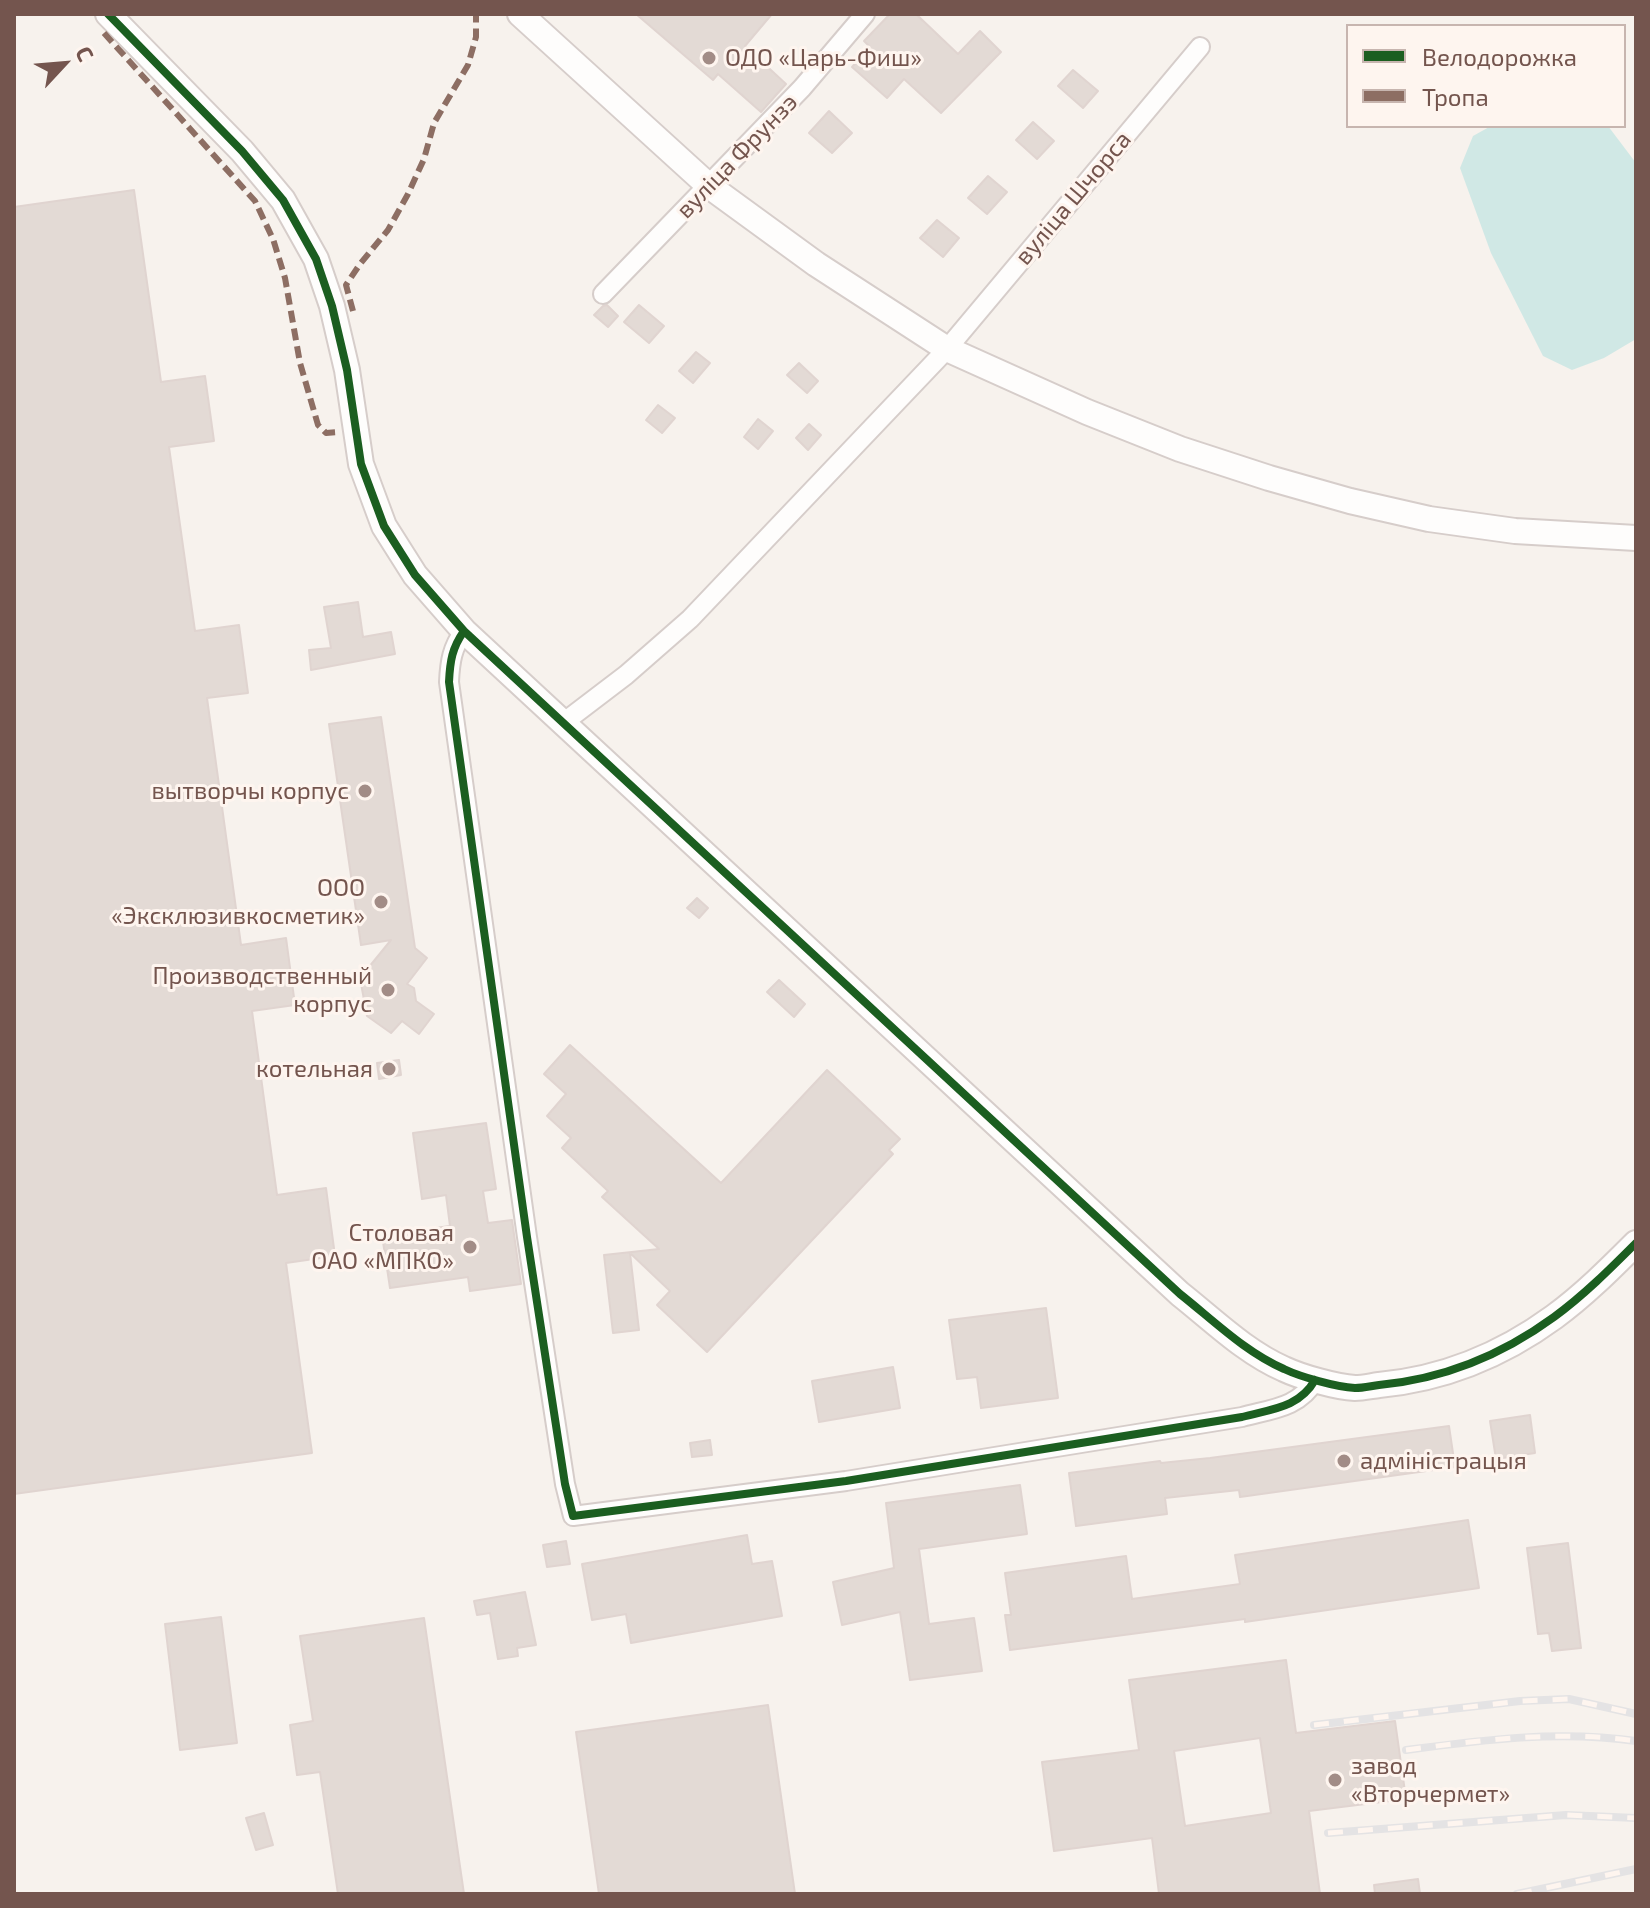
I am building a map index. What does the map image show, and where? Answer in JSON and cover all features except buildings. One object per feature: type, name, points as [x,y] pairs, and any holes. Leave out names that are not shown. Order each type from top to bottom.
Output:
[{"type":"street","points":[[520,14],[709,186],[816,264],[947,349],[1087,412],[1180,449],[1350,501],[1429,519],[1515,531],[1636,538]]},
{"type":"street","name":"вуліца Фрунзэ","points":[[603,294],[802,88],[865,14]]},
{"type":"street","points":[[115,17],[242,151],[283,200],[316,259],[332,306],[347,370],[361,464],[384,526],[415,575],[464,631],[1180,1294],[1258,1355],[1284,1369],[1315,1380],[1354,1388],[1410,1382],[1466,1366],[1522,1338],[1555,1316],[1609,1271],[1636,1243]]},
{"type":"street","name":"вуліца Шчорса","points":[[563,723],[626,675],[690,619],[947,349],[1200,47]]},
{"type":"street","points":[[464,631],[450,659],[449,682],[527,1237],[565,1484],[573,1516],[846,1481],[1242,1417],[1294,1403],[1315,1380]]},
{"type":"water","points":[[1487,128],[1610,128],[1636,163],[1636,339],[1604,358],[1572,370],[1543,356],[1491,253],[1460,168],[1473,136]]},
{"type":"railway","points":[[1314,1725],[1520,1701],[1569,1699],[1636,1714]]},
{"type":"railway","points":[[1406,1750],[1549,1736],[1636,1741]]},
{"type":"railway","points":[[1328,1833],[1566,1815],[1636,1818]]},
{"type":"railway","points":[[1517,1894],[1636,1869]]},
{"type":"marked path","points":[[353,311],[346,285],[388,230],[408,194],[424,159],[434,123],[468,65],[476,37],[476,14]]},
{"type":"marked path","points":[[104,33],[255,201],[273,239],[285,278],[300,363],[318,425],[326,433],[340,432]]},
{"type":"cycle path","points":[[108,14],[242,151],[283,200],[316,259],[332,306],[347,370],[361,464],[384,526],[415,575],[464,631],[1180,1294],[1230,1335],[1284,1369],[1338,1386],[1361,1388],[1426,1377],[1493,1354],[1534,1331],[1576,1300],[1636,1243]]},
{"type":"cycle path","points":[[464,631],[452,655],[449,682],[527,1237],[565,1484],[573,1516],[846,1481],[1242,1417],[1293,1402],[1315,1380]]},
{"type":"place","name":"ОДО «Царь-Фиш»","points":[[709,58]]},
{"type":"place","name":"вытворчы корпус","points":[[365,791]]},
{"type":"place","name":"ООО «Эксклюзивкосметик»","points":[[381,902]]},
{"type":"place","name":"Производственный корпус","points":[[388,990]]},
{"type":"place","name":"котельная","points":[[389,1069]]},
{"type":"place","name":"Столовая ОАО «МПКО»","points":[[470,1247]]},
{"type":"place","name":"адміністрацыя","points":[[1344,1461]]},
{"type":"place","name":"завод «Вторчермет»","points":[[1335,1780]]}]
